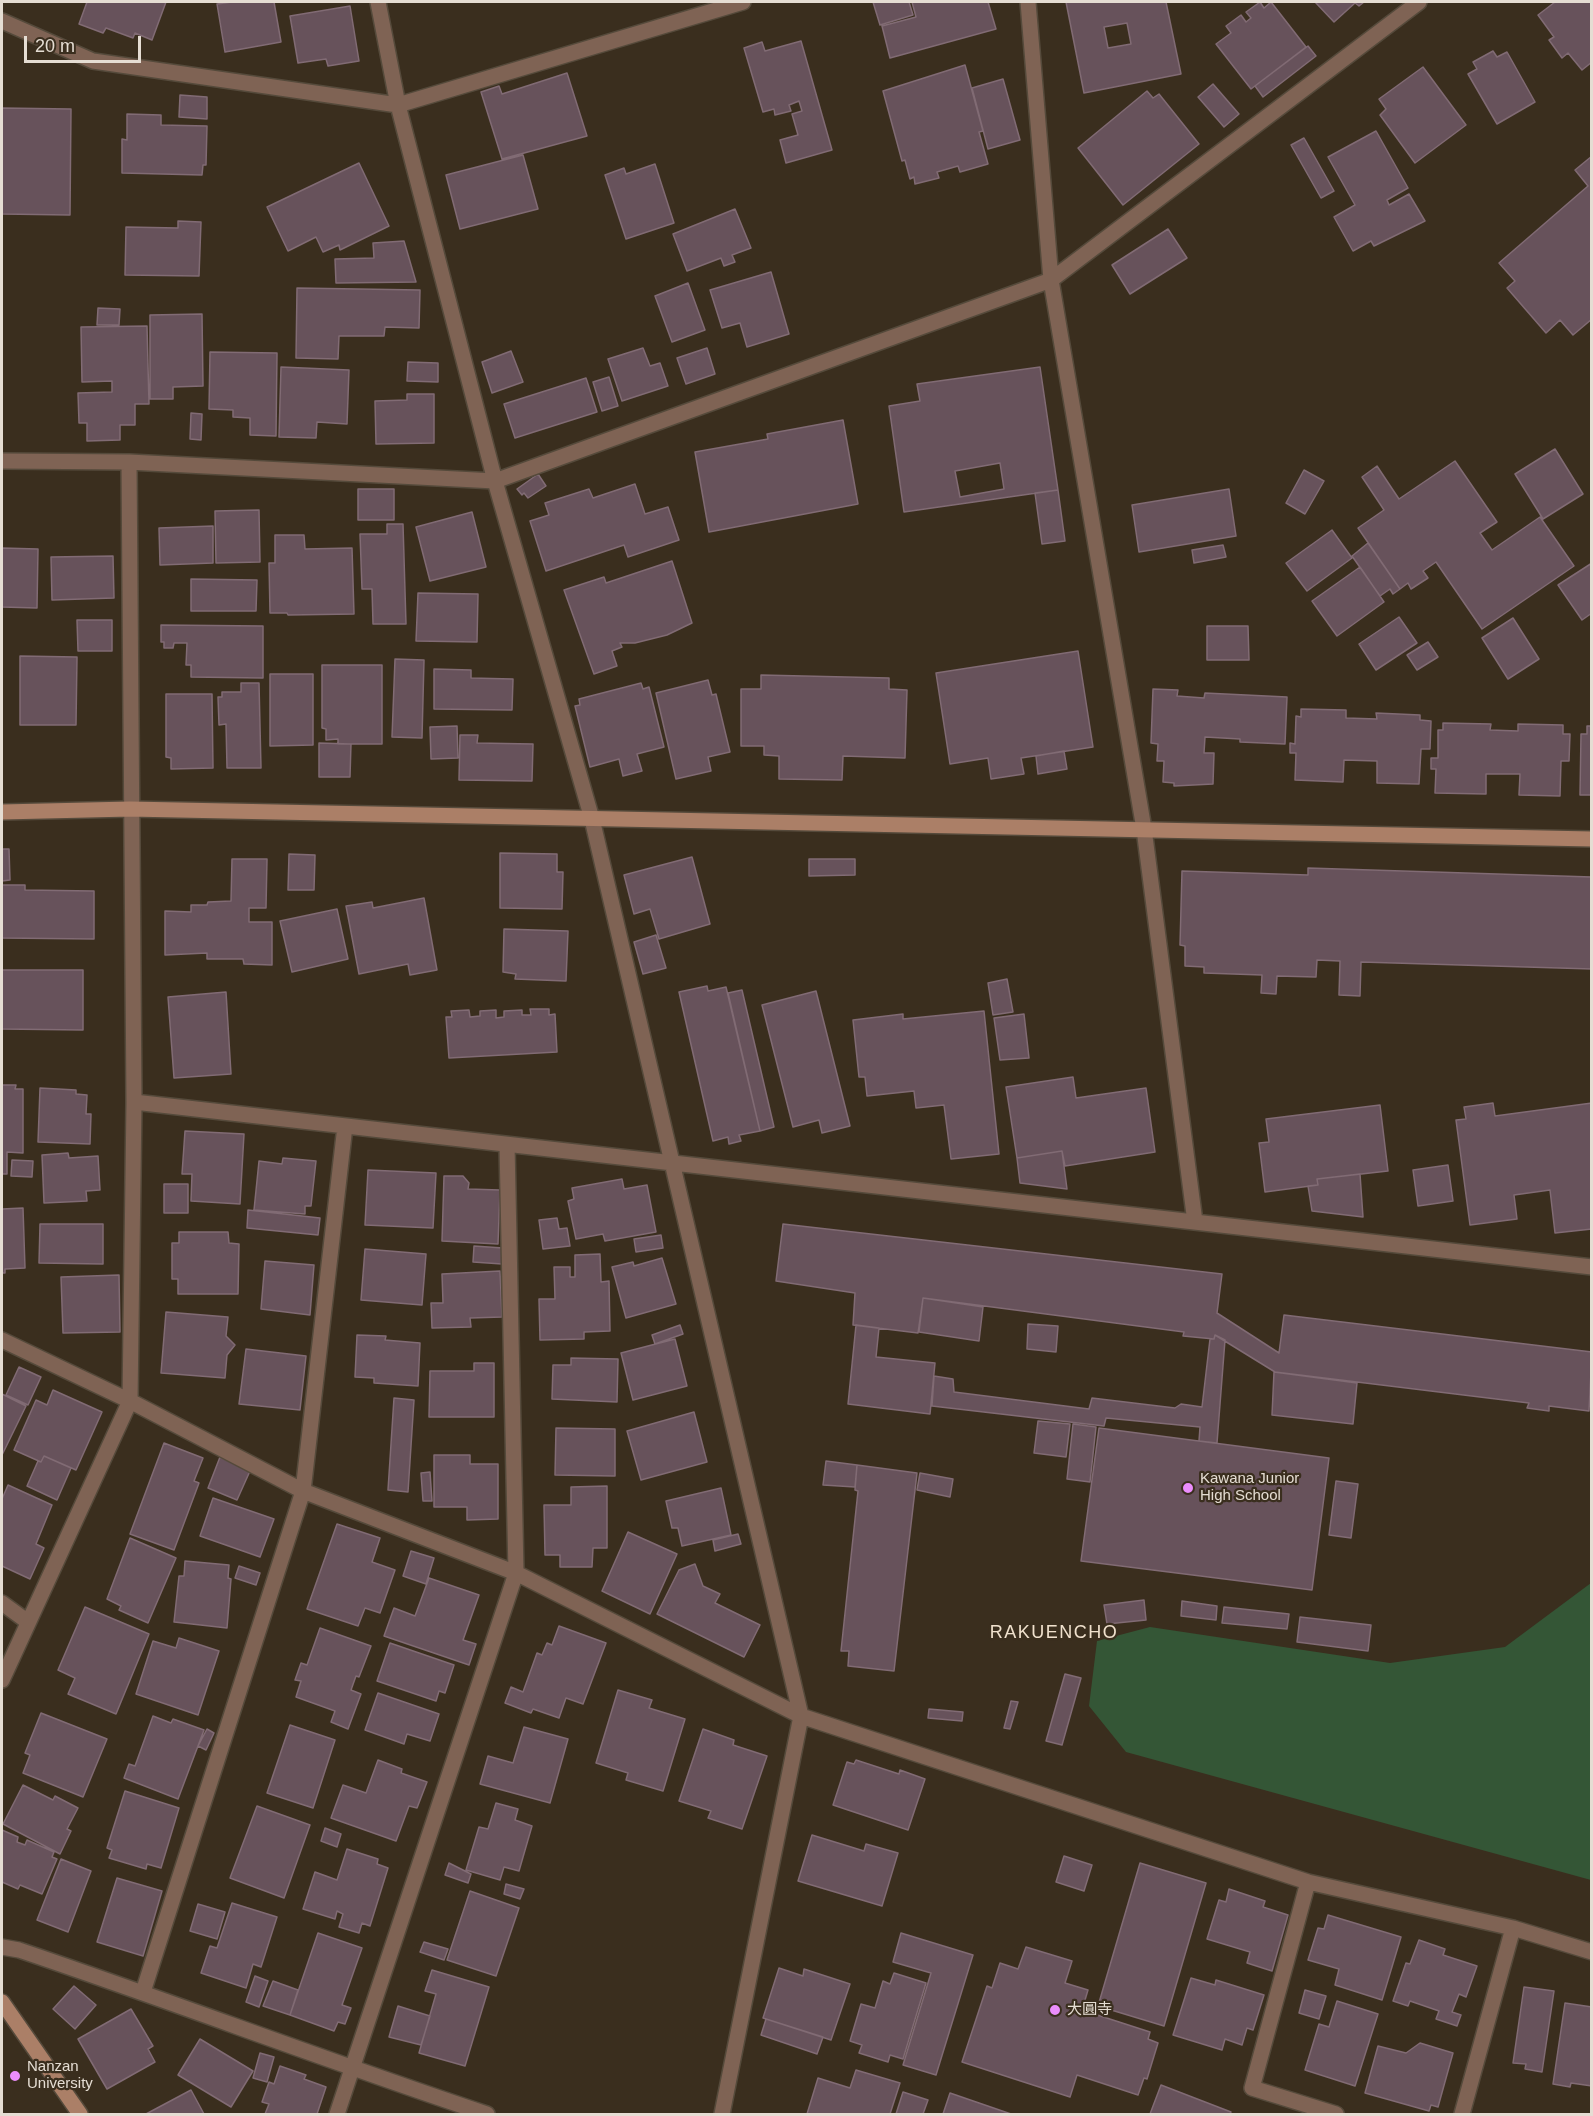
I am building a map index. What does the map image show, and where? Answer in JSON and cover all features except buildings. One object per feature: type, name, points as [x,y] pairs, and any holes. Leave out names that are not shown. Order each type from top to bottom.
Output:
[{"type":"street","points":[[378,2],[398,105],[495,481],[592,819],[801,1716],[722,2115]]},
{"type":"street","points":[[2,21],[93,61],[398,105],[743,2]]},
{"type":"street","points":[[1028,2],[1051,280],[1144,829],[1195,1222]]},
{"type":"street","points":[[2,461],[129,462],[495,481],[1051,280],[1419,2]]},
{"type":"street","points":[[2,1680],[130,1401],[134,1102],[129,462]]},
{"type":"street","points":[[2,812],[130,809],[1592,840]]},
{"type":"street","points":[[134,1102],[1592,1267]]},
{"type":"street","points":[[143,1992],[303,1491],[345,1126]]},
{"type":"street","points":[[337,2115],[516,1573],[507,1145]]},
{"type":"street","points":[[2,1340],[130,1401],[303,1491],[516,1573],[801,1716],[1308,1882],[1513,1928],[1592,1952]]},
{"type":"street","points":[[2,1603],[28,1622]]},
{"type":"street","points":[[1308,1882],[1252,2088],[1336,2115]]},
{"type":"street","points":[[1462,2115],[1513,1928]]},
{"type":"street","points":[[2,1947],[19,1950],[143,1992],[353,2070],[486,2115]]},
{"type":"street","points":[[2,2002],[80,2115]]},
{"type":"green space","points":[[1591,1583],[1591,1880],[1126,1752],[1089,1706],[1097,1641],[1150,1627],[1390,1663],[1505,1647]]},
{"type":"place","name":"Kawana Junior High School","points":[[1188,1488]]},
{"type":"place","name":"大圓寺","points":[[1055,2010]]},
{"type":"place","name":"Nanzan University","points":[[15,2076]]},
{"type":"district","name":"RAKUENCHO","points":[[1054,1633]]}]
